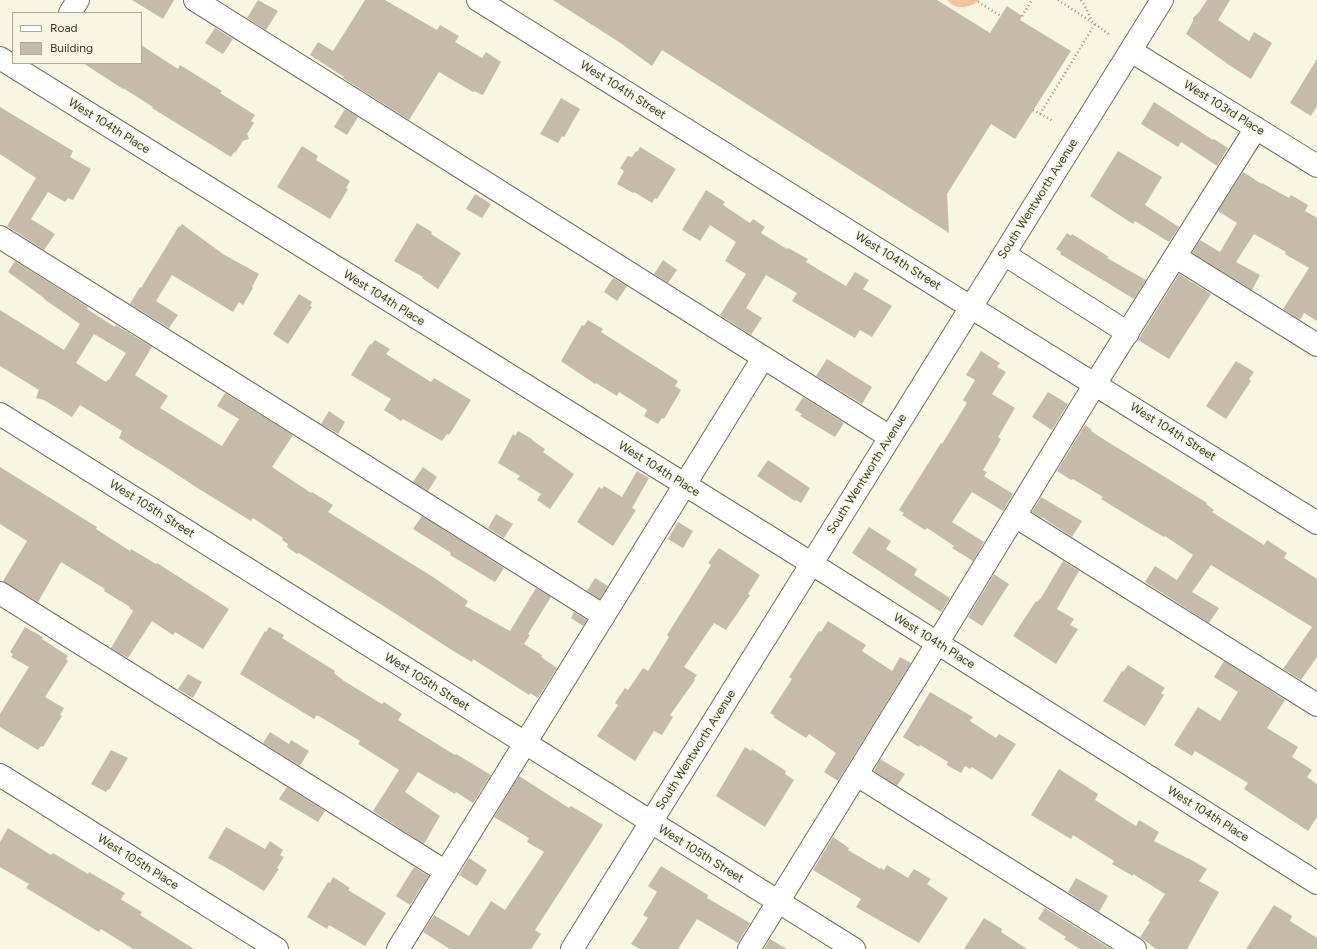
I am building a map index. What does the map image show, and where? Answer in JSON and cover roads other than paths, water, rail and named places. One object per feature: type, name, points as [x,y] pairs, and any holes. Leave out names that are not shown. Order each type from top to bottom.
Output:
[{"type":"street","points":[[71,12],[78,0]]},
{"type":"street","points":[[195,0],[890,437]]},
{"type":"street","name":"West 104th Street","points":[[478,0],[972,306],[1317,523]]},
{"type":"street","name":"South Wentworth Avenue","points":[[572,949],[1162,0]]},
{"type":"street","name":"West 103rd Place","points":[[1131,51],[1317,166]]},
{"type":"street","name":"West 104th Place","points":[[0,58],[12,62]]},
{"type":"street","name":"West 104th Place","points":[[17,64],[34,70],[685,485],[1316,881]]},
{"type":"street","points":[[749,949],[938,644],[1095,384],[1256,128]]},
{"type":"street","points":[[0,237],[604,616]]},
{"type":"street","points":[[1004,254],[1128,333]]},
{"type":"street","points":[[1176,257],[1317,345]]},
{"type":"street","points":[[398,949],[763,358]]},
{"type":"street","name":"West 105th Street","points":[[0,414],[854,949]]},
{"type":"street","points":[[1015,516],[1317,706]]},
{"type":"street","points":[[0,593],[446,872]]},
{"type":"street","name":"West 105th Place","points":[[0,775],[277,949]]},
{"type":"street","points":[[857,775],[1135,949]]}]
